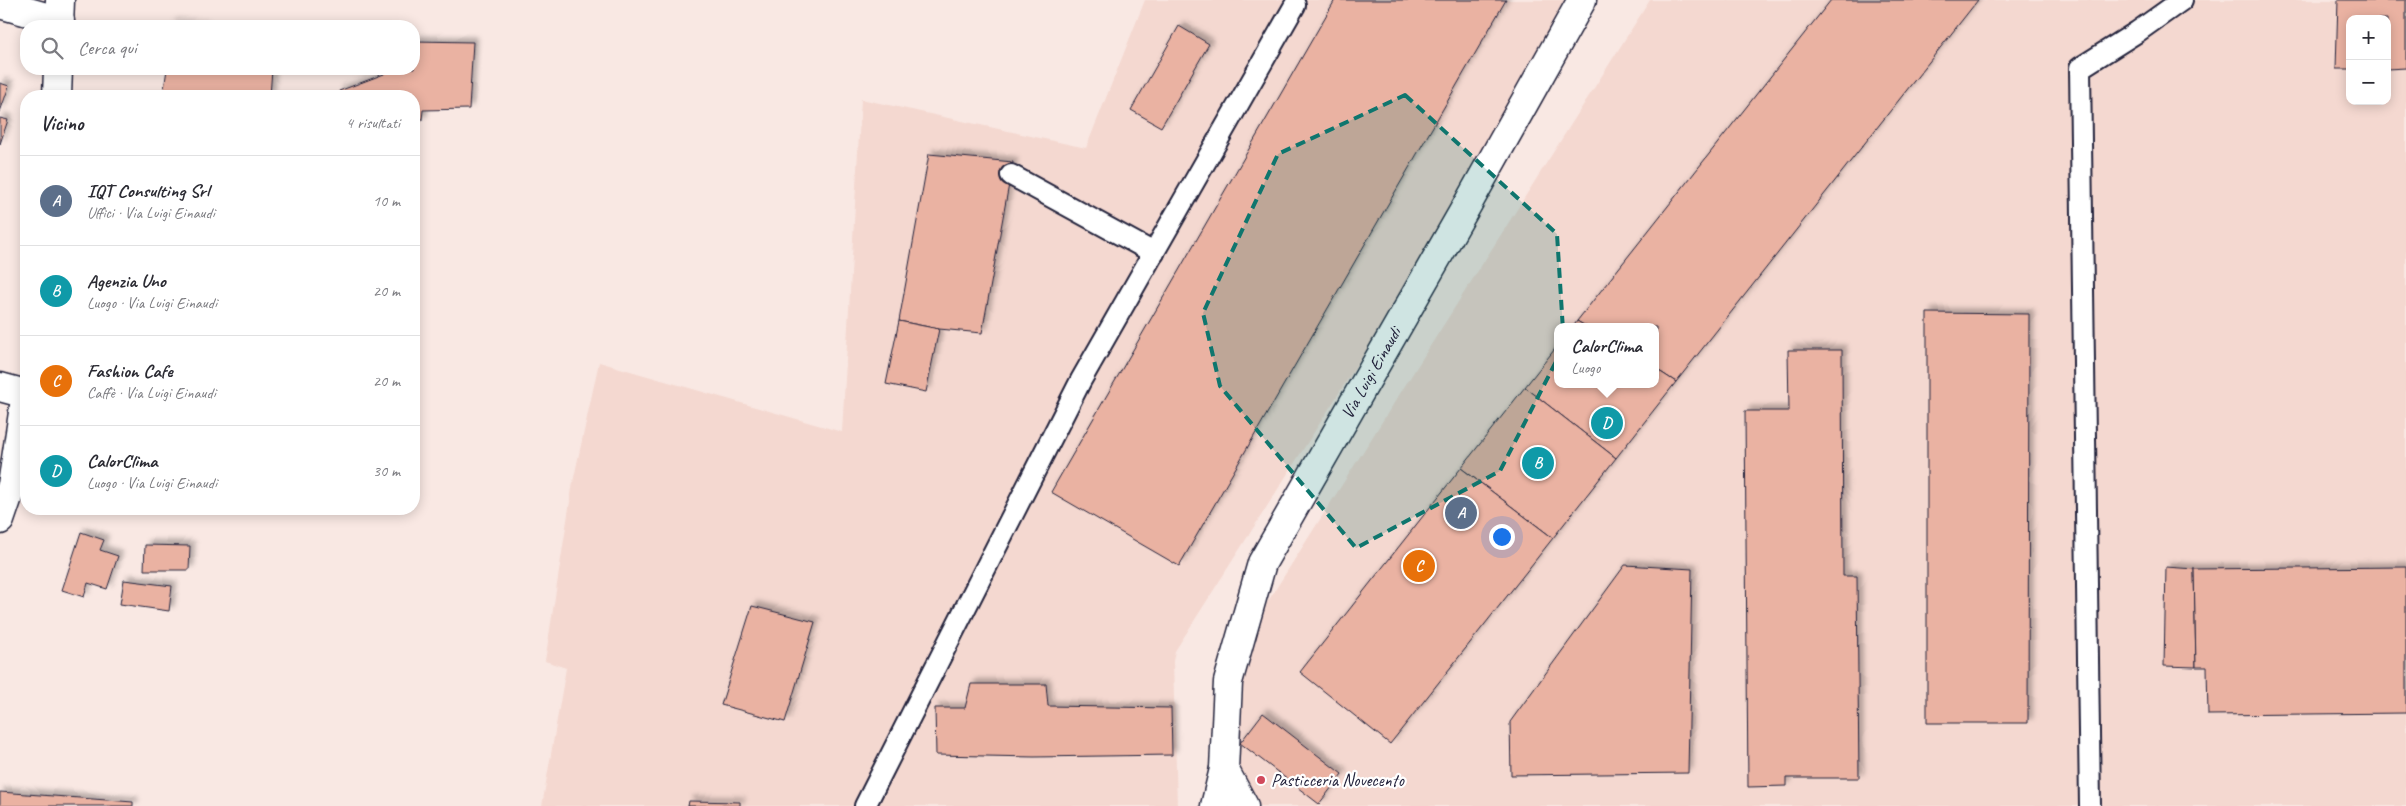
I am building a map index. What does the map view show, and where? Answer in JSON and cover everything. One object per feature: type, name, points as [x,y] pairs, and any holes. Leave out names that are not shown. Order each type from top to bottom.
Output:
[{"type":"street","name":"Via Luigi Einaudi","points":[[1215,806],[1224,769],[1228,682],[1262,563],[1582,0]]},
{"type":"street","points":[[0,4],[60,16]]},
{"type":"street","points":[[57,90],[58,75]]},
{"type":"street","points":[[0,387],[20,392]]},
{"type":"street","points":[[0,520],[12,485],[20,433]]},
{"type":"street","name":"Via Luigi Einaudi","points":[[1204,806],[1224,769]]},
{"type":"street","name":"Via Luigi Einaudi","points":[[1224,769],[1235,806]]},
{"type":"street","points":[[1224,769],[1244,806]]},
{"type":"lane","points":[[2090,806],[2080,68],[2137,32],[2182,0]]},
{"type":"lane","points":[[864,806],[1080,380],[1295,5]]},
{"type":"lane","points":[[1011,175],[1154,253]]},
{"type":"highlighted area","points":[[1405,95],[1557,234],[1564,346],[1500,471],[1356,548],[1220,386],[1203,313],[1278,154]]},
{"type":"shaded area","points":[[1145,0],[1589,0],[1175,651],[1173,661],[1177,806],[542,806],[566,668],[545,661],[573,482],[599,362],[842,432],[861,99],[1086,148]]},
{"type":"shaded area","points":[[1650,0],[2406,0],[2406,806],[1239,806],[1225,669]]},
{"type":"building","points":[[1335,0],[1506,0],[1179,566],[1051,492]]},
{"type":"building","points":[[1831,0],[1978,0],[1676,382],[1659,371],[1659,323],[1580,323],[1577,321]]},
{"type":"building","points":[[2338,0],[2406,0],[2406,68],[2391,69],[2391,15],[2346,15],[2346,69],[2336,69]]},
{"type":"building","points":[[1179,26],[1209,44],[1161,127],[1131,110]]},
{"type":"building","points":[[420,41],[473,42],[469,109],[423,110],[422,120],[420,120],[420,90],[342,90],[381,75],[420,75]]},
{"type":"building","points":[[166,75],[272,75],[270,90],[164,90]]},
{"type":"building","points":[[0,83],[9,86],[0,112]]},
{"type":"building","points":[[0,118],[8,120],[0,144]]},
{"type":"building","points":[[929,154],[1013,162],[982,333],[939,329],[899,321]]},
{"type":"building","points":[[1927,313],[2029,314],[2028,723],[1927,723]]},
{"type":"building","points":[[899,321],[939,329],[926,392],[886,384]]},
{"type":"building","points":[[1554,350],[1554,388],[1659,388],[1659,371],[1676,382],[1616,458],[1525,387]]},
{"type":"building","points":[[1788,350],[1842,350],[1843,576],[1857,576],[1859,778],[1786,778],[1786,786],[1748,787],[1745,411],[1789,411]]},
{"type":"building","points":[[1525,387],[1616,458],[1553,538],[1461,468]]},
{"type":"building","points":[[1461,468],[1553,538],[1390,744],[1300,672]]},
{"type":"building","points":[[81,532],[104,540],[100,550],[118,556],[107,589],[88,583],[84,597],[62,590]]},
{"type":"building","points":[[145,545],[190,546],[189,570],[144,570]]},
{"type":"building","points":[[1625,565],[1692,569],[1688,773],[1511,775],[1510,722]]},
{"type":"building","points":[[2166,567],[2194,569],[2196,667],[2164,666]]},
{"type":"building","points":[[2406,567],[2406,713],[2208,715],[2207,667],[2196,667],[2194,569]]},
{"type":"building","points":[[124,580],[172,586],[169,611],[120,604]]},
{"type":"building","points":[[752,606],[815,622],[785,722],[721,705]]},
{"type":"building","points":[[971,684],[1046,684],[1048,706],[1171,708],[1172,755],[1034,757],[936,755],[935,708],[965,708]]},
{"type":"building","points":[[1263,713],[1342,774],[1319,804],[1240,743]]},
{"type":"building","points":[[0,792],[133,802],[133,806],[0,806]]},
{"type":"building","points":[[689,801],[740,802],[740,806],[688,806]]},
{"type":"place","name":"CalorClima","points":[[1607,423]]},
{"type":"place","name":"Agenzia Uno","points":[[1538,463]]},
{"type":"place","name":"IQT Consulting Srl","points":[[1461,513]]},
{"type":"place","name":"Fashion Cafe","points":[[1419,566]]},
{"type":"place","name":"Pasticceria Novecento","points":[[1261,780]]}]
